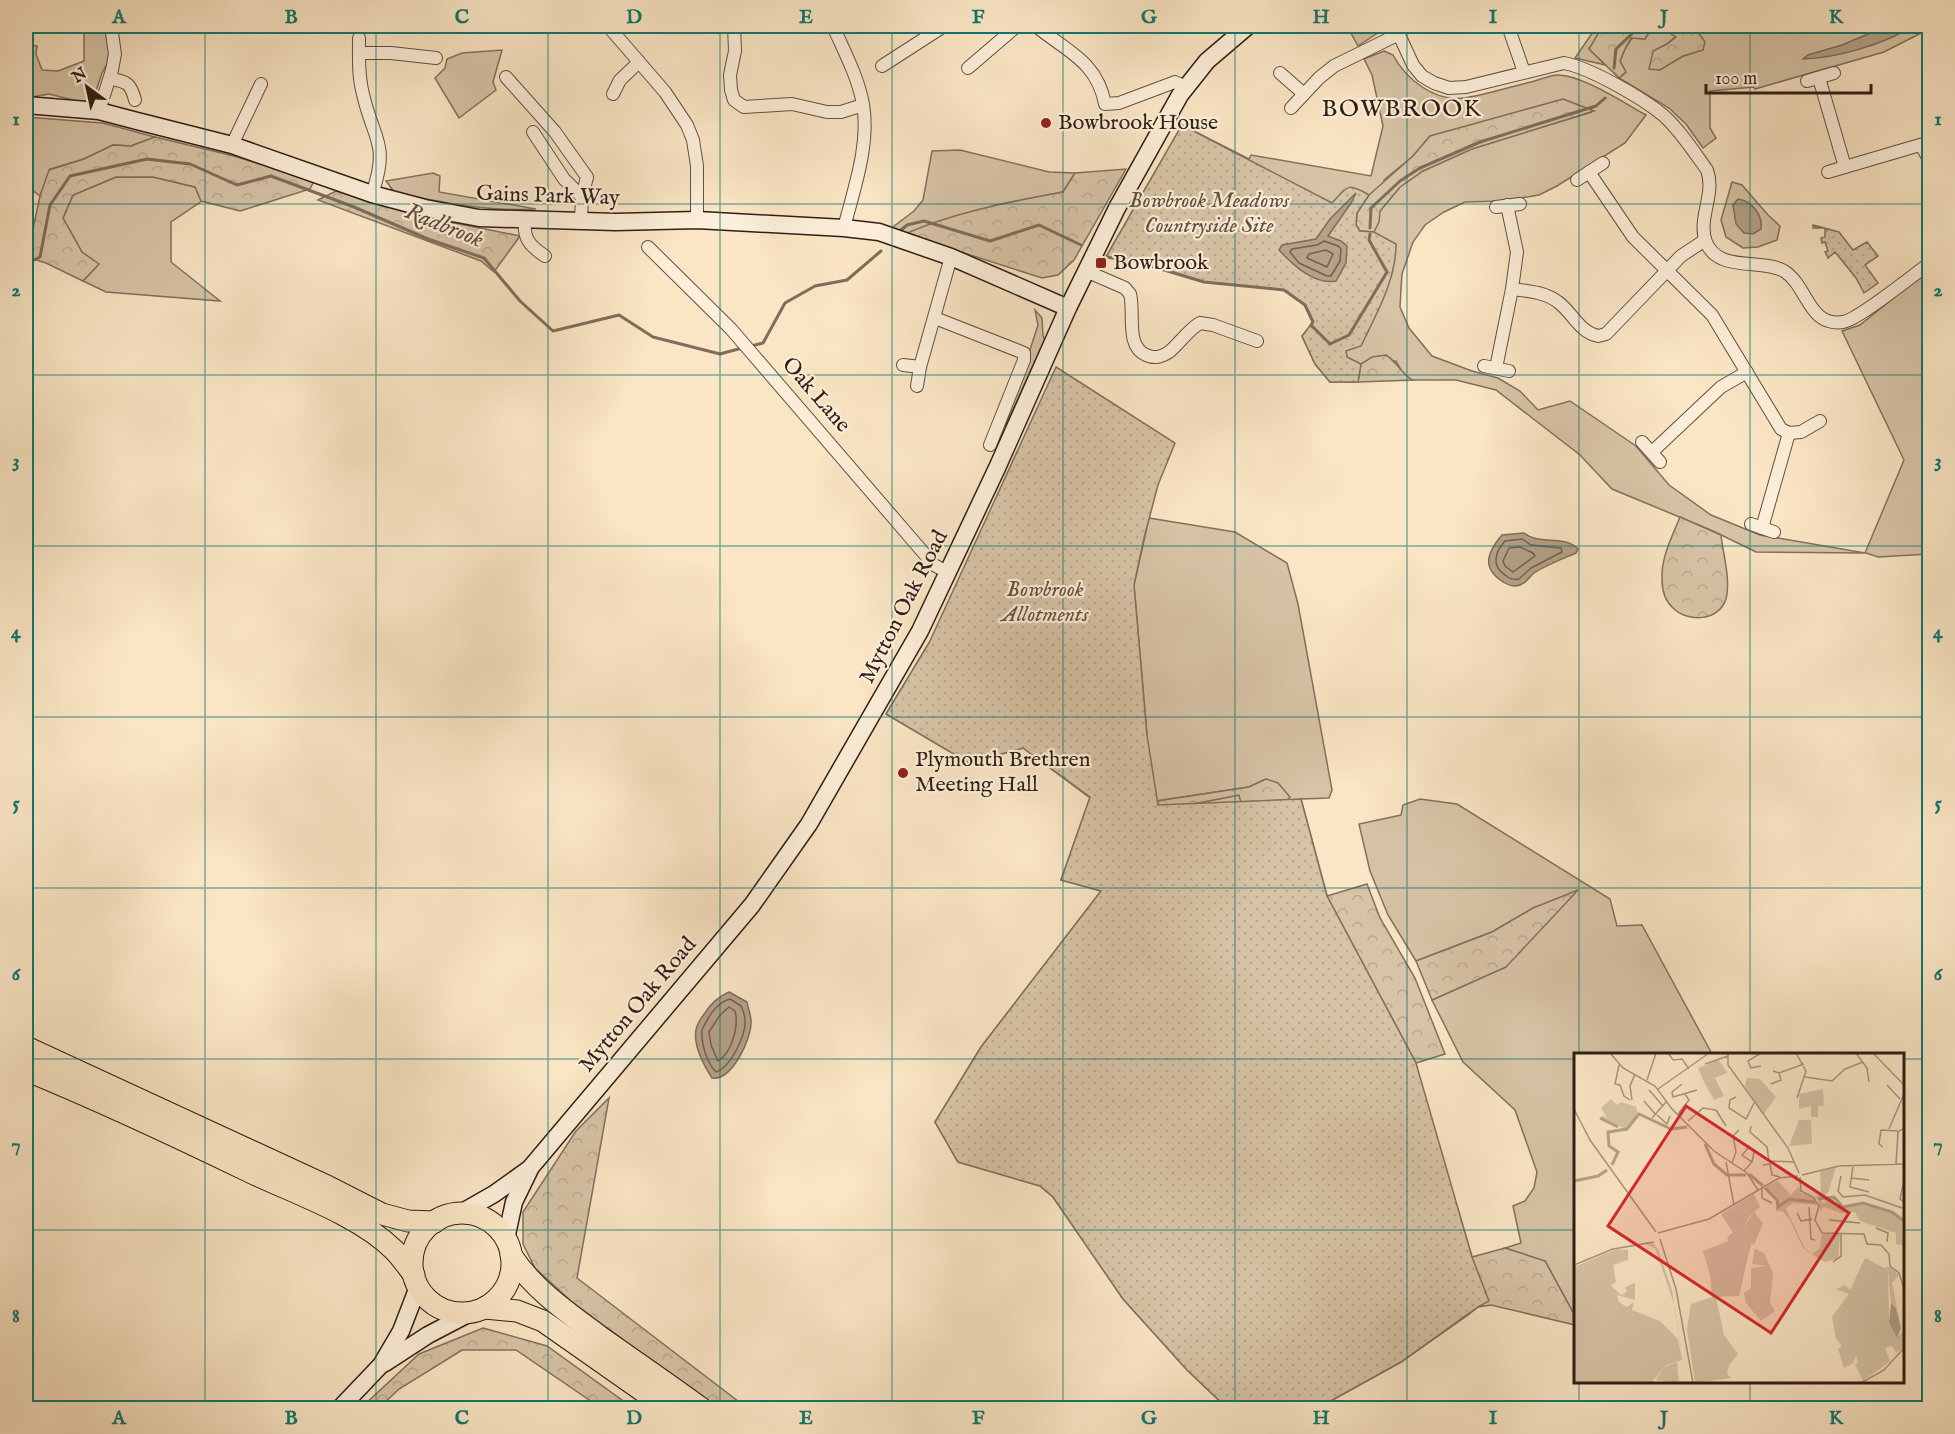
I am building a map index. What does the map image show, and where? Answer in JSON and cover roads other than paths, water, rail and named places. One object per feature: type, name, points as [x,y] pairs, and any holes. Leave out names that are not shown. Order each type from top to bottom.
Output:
[{"type":"highway","points":[[26,1047],[327,1186],[382,1214],[408,1221],[435,1222],[459,1214],[478,1216],[486,1220],[494,1225],[521,1270],[547,1296],[701,1408]]},
{"type":"highway","points":[[26,1070],[327,1207],[385,1242],[429,1301],[445,1310],[463,1313],[479,1310],[517,1311],[543,1321],[667,1408]]},
{"type":"highway","points":[[416,1281],[413,1255],[416,1245],[421,1236],[435,1222]]},
{"type":"highway","points":[[479,1310],[493,1303],[505,1289],[511,1272],[508,1247]]},
{"type":"main road","name":"Mytton Oak Road","points":[[459,1214],[494,1194],[531,1167],[753,905],[809,824],[895,677],[949,573],[1068,308],[1117,208],[1186,87],[1207,61],[1248,26]]},
{"type":"main road","name":"Gains Park Way","points":[[26,105],[99,111],[232,145],[372,194],[425,208],[479,218],[640,222],[697,220],[879,232],[951,258],[1068,308]]},
{"type":"main road","name":"Mytton Oak Road","points":[[508,1247],[514,1202],[531,1167]]},
{"type":"main road","points":[[340,1408],[381,1365],[404,1325],[416,1281]]},
{"type":"main road","points":[[381,1365],[428,1335],[479,1310]]},
{"type":"street","points":[[99,111],[110,79],[115,54],[111,26]]},
{"type":"street","points":[[611,26],[675,105],[693,140],[697,166],[697,220]]},
{"type":"street","points":[[734,26],[735,51],[730,75],[731,90],[734,100],[744,107],[792,104],[827,112],[863,105]]},
{"type":"street","points":[[833,26],[858,84],[863,105],[861,158],[844,228]]},
{"type":"street","points":[[882,66],[893,51],[944,26]]},
{"type":"street","points":[[968,68],[1017,26]]},
{"type":"street","points":[[1036,26],[1093,71],[1103,92],[1105,104],[1119,103],[1175,82],[1186,87]]},
{"type":"street","points":[[1508,26],[1524,72]]},
{"type":"street","points":[[1291,108],[1334,66],[1397,30],[1413,65],[1422,76],[1449,88],[1466,87],[1563,63],[1580,66],[1663,116],[1698,158],[1710,179],[1704,220],[1705,240],[1709,249],[1725,260],[1783,270],[1793,278],[1816,315],[1823,320],[1834,323],[1845,322],[1860,314],[1929,263]]},
{"type":"street","points":[[359,38],[363,94],[380,142],[379,174],[372,194]]},
{"type":"street","points":[[359,53],[391,53],[436,58]]},
{"type":"street","points":[[613,94],[615,77],[639,62]]},
{"type":"street","points":[[1280,73],[1304,94]]},
{"type":"street","points":[[1834,74],[1813,80],[1845,167]]},
{"type":"street","points":[[506,77],[555,132],[587,177],[582,197],[581,220]]},
{"type":"street","points":[[110,79],[127,82],[132,88],[135,100]]},
{"type":"street","points":[[232,145],[244,103],[261,84]]},
{"type":"street","points":[[533,132],[564,179],[582,197]]},
{"type":"street","points":[[1828,172],[1925,143],[1929,161]]},
{"type":"street","points":[[1577,180],[1603,163]]},
{"type":"street","points":[[1589,172],[1633,237],[1712,315],[1781,429],[1789,434],[1801,432],[1820,421]]},
{"type":"street","points":[[1509,371],[1490,367],[1512,289],[1517,252],[1501,206],[1520,204]]},
{"type":"street","points":[[525,220],[525,239],[545,256]]},
{"type":"street","points":[[1512,289],[1537,292],[1550,297],[1559,303],[1583,329],[1598,336],[1606,333],[1681,256],[1705,240]]},
{"type":"street","name":"Oak Lane","points":[[648,247],[747,347],[934,564],[949,573]]},
{"type":"street","points":[[916,386],[951,258]]},
{"type":"street","points":[[1086,271],[1125,288],[1130,294],[1134,340],[1138,349],[1147,356],[1156,358],[1166,354],[1200,323],[1219,327],[1257,341]]},
{"type":"street","points":[[935,318],[1023,353],[1024,360],[990,445]]},
{"type":"street","points":[[903,365],[920,367]]},
{"type":"street","points":[[1642,442],[1656,457],[1721,387],[1747,372]]},
{"type":"street","points":[[1774,532],[1756,526],[1789,434]]},
{"type":"water","points":[[1887,26],[1913,26],[1889,39],[1860,49],[1831,56],[1803,59],[1808,55],[1842,45]]},
{"type":"water","points":[[1356,193],[1328,236],[1347,246],[1346,263],[1336,281],[1320,280],[1304,273],[1279,250],[1282,245],[1316,239],[1330,219]]},
{"type":"water","points":[[1738,199],[1752,206],[1758,214],[1761,229],[1753,234],[1744,233],[1736,224],[1733,205]]},
{"type":"water","points":[[1524,533],[1537,539],[1566,542],[1578,549],[1576,553],[1534,573],[1521,585],[1511,586],[1494,574],[1489,559],[1502,535]]},
{"type":"water","points":[[729,992],[747,1002],[751,1019],[750,1028],[744,1047],[733,1066],[727,1073],[712,1078],[698,1049],[696,1030],[699,1021],[710,1006]]},
{"type":"waterway","name":"Radbrook","points":[[1614,68],[1616,49],[1640,26]]},
{"type":"waterway","name":"Radbrook","points":[[1370,228],[1371,208],[1400,181],[1420,168],[1480,142],[1596,106],[1605,98]]},
{"type":"waterway","name":"Radbrook","points":[[26,264],[40,257],[50,205],[70,176],[147,159],[190,164],[237,185],[271,176],[354,207],[428,239],[484,258],[520,301],[553,331],[619,315],[653,337],[720,354],[742,348]]},
{"type":"waterway","name":"Radbrook","points":[[900,231],[907,225],[924,221],[990,241],[1039,225],[1081,245]]},
{"type":"waterway","name":"Radbrook","points":[[1106,257],[1134,261],[1204,282],[1284,290],[1305,305],[1313,322],[1311,325],[1330,344],[1349,335],[1387,272],[1369,240],[1370,234]]},
{"type":"waterway","name":"Radbrook","points":[[751,346],[763,343],[785,303],[815,286],[847,280],[881,251]]},
{"type":"place","name":"Bowbrook House","points":[[1046,123]]},
{"type":"place","name":"Bowbrook","points":[[1101,263]]},
{"type":"place","name":"Plymouth Brethren Meeting Hall","points":[[903,773]]},
{"type":"district","name":"BOWBROOK","points":[[1402,109]]},
{"type":"park label","name":"Bowbrook Meadows Countryside Site","points":[[1209,214]]},
{"type":"park label","name":"Bowbrook Allotments","points":[[1045,602]]}]
